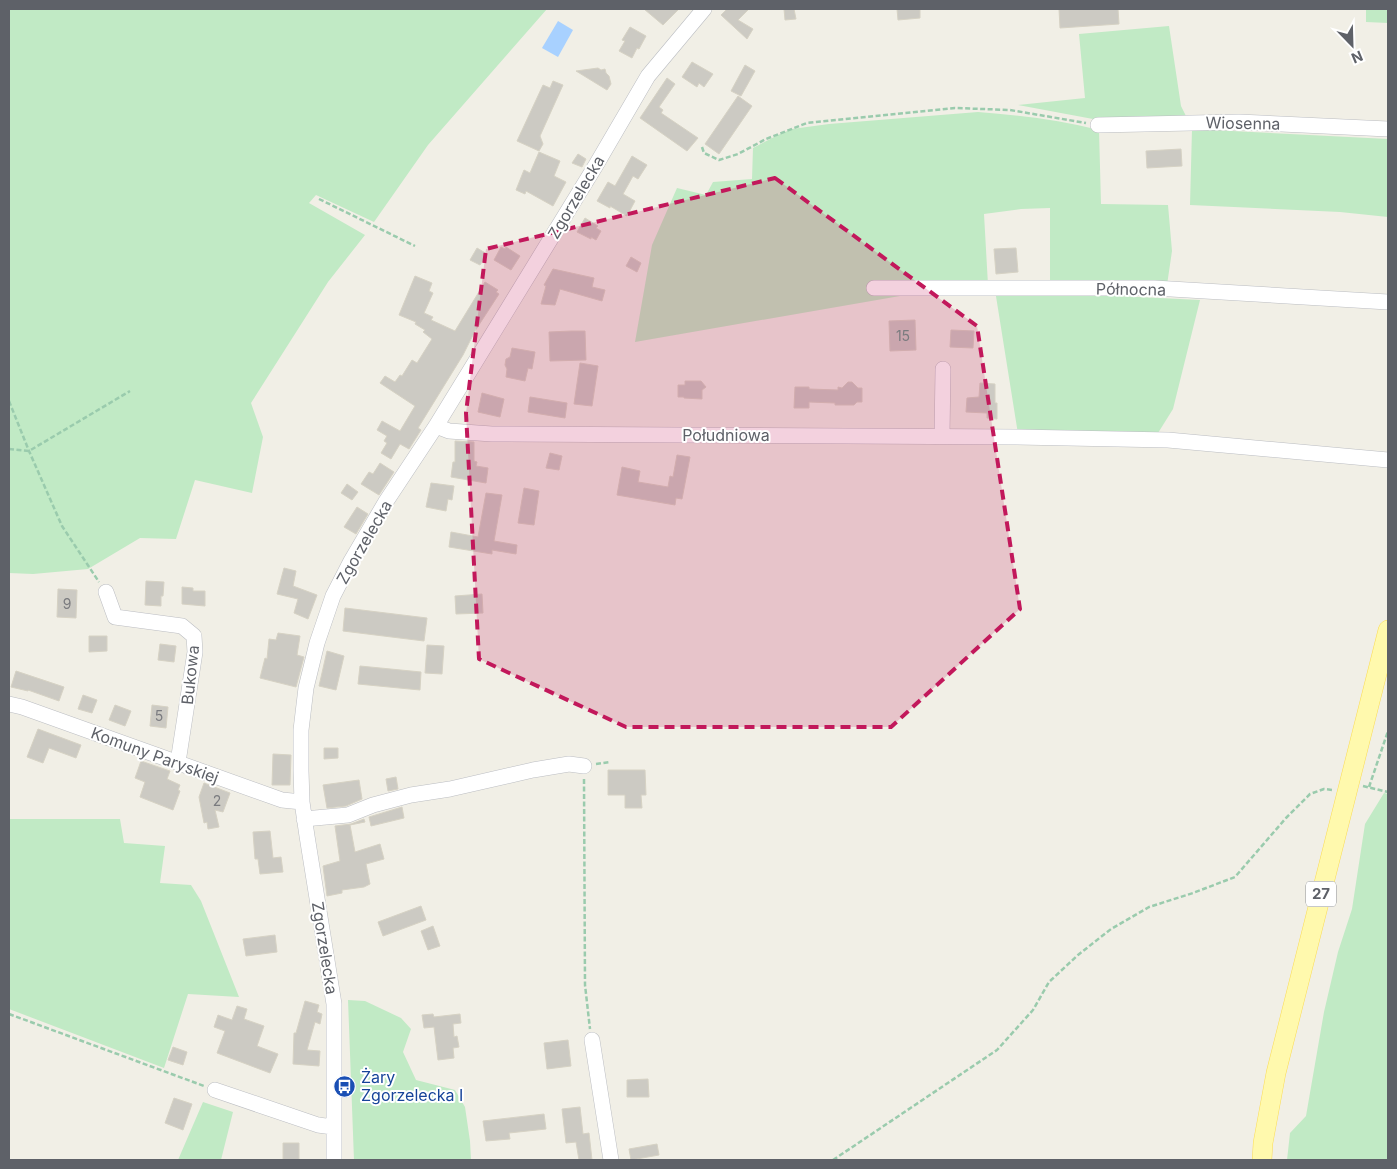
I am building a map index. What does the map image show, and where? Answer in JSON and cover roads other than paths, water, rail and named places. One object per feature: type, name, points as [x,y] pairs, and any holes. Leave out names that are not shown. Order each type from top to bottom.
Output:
[{"type":"main road","name":"27","points":[[1262,1160],[1276,1073],[1388,630]]},
{"type":"street","name":"Zgorzelecka","points":[[334,1160],[334,1004],[302,802],[301,730],[306,688],[317,643],[333,596],[385,503],[436,426],[596,165],[648,76],[704,9]]},
{"type":"street","name":"Wiosenna","points":[[1098,125],[1239,122],[1388,128]]},
{"type":"street","name":"Północna","points":[[874,288],[1154,288],[1388,302]]},
{"type":"street","points":[[942,436],[943,369]]},
{"type":"street","name":"Południowa","points":[[436,426],[449,431],[492,434],[942,436],[1168,440],[1388,460]]},
{"type":"street","name":"Bukowa","points":[[106,592],[115,617],[182,626],[194,636],[195,652],[178,762]]},
{"type":"street","name":"Komuny Paryskiej","points":[[9,704],[282,800],[302,802]]},
{"type":"street","points":[[304,820],[348,814],[411,795],[450,789],[533,770],[570,764],[584,766]]},
{"type":"street","points":[[592,1040],[611,1160]]},
{"type":"street","points":[[215,1090],[318,1125],[333,1127]]},
{"type":"water","points":[[558,21],[573,30],[558,57],[542,48]]},
{"type":"place","name":"Żary Zgorzelecka I","points":[[345,1086]]}]
